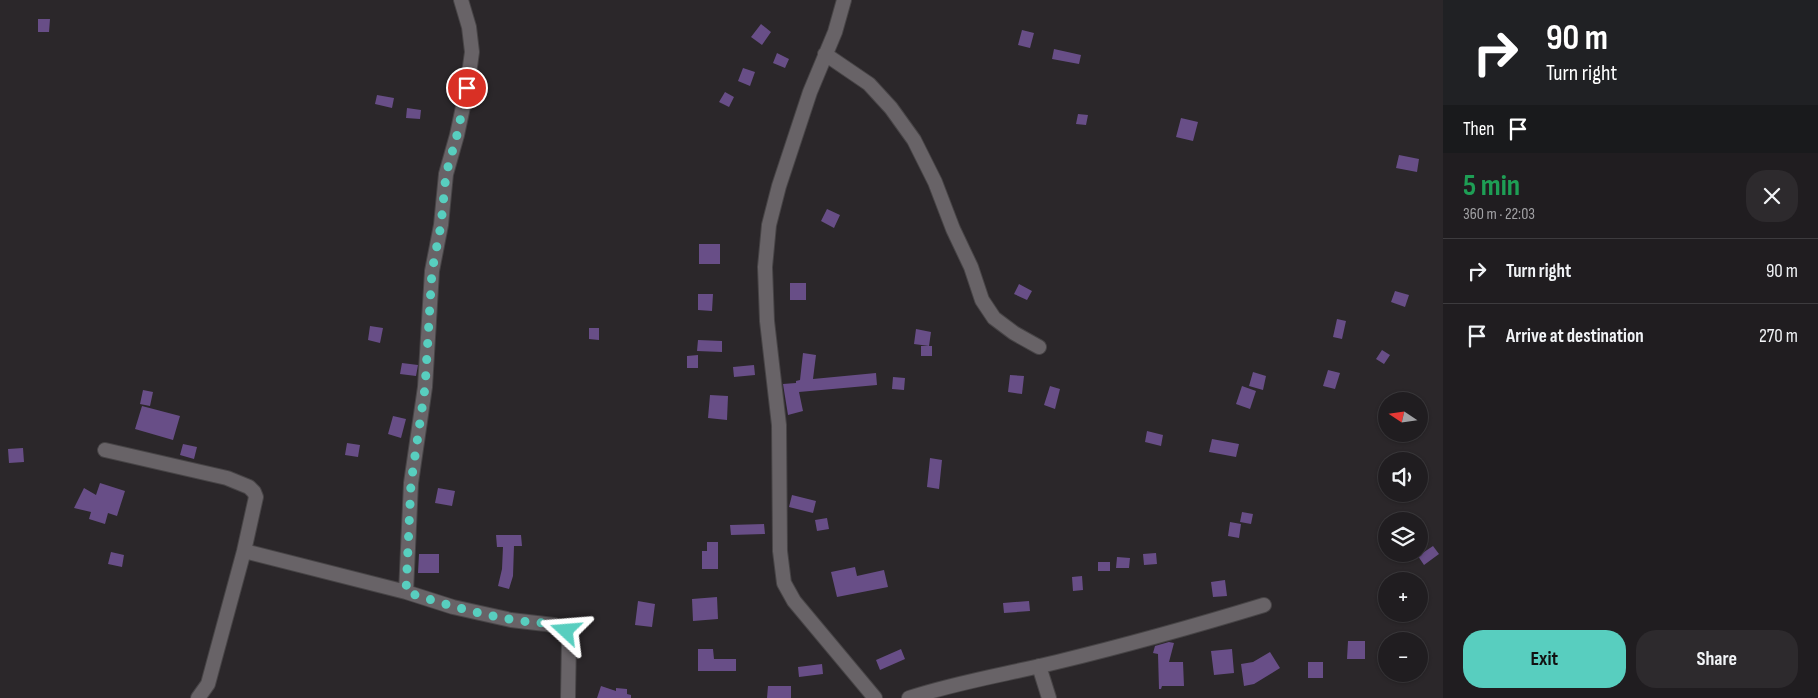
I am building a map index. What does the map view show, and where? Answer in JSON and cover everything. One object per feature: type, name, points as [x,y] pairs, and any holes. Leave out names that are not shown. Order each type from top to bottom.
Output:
[{"type":"street","points":[[406,592],[411,483],[425,388],[432,271],[441,225],[446,174],[463,107],[472,52],[470,27],[462,0]]},
{"type":"street","points":[[844,0],[835,32],[810,92],[769,225],[765,259],[767,322],[779,425],[780,551],[784,583],[794,601],[875,698]]},
{"type":"street","points":[[825,54],[869,84],[892,108],[914,140],[935,182],[953,229],[971,267],[982,300],[994,318],[1014,333],[1038,347]]},
{"type":"street","points":[[105,450],[227,478],[249,487],[256,497],[244,551],[208,684],[198,698]]},
{"type":"street","points":[[244,551],[406,592],[453,607],[511,620],[562,628],[566,631],[569,639],[568,698]]},
{"type":"street","points":[[909,698],[940,688],[1039,666],[1167,634],[1264,605]]},
{"type":"street","points":[[1039,666],[1049,698]]},
{"type":"building","points":[[38,19],[50,19],[49,32],[38,32]]},
{"type":"building","points":[[761,24],[771,32],[762,45],[751,37]]},
{"type":"building","points":[[1022,30],[1034,33],[1030,48],[1018,45]]},
{"type":"building","points":[[1054,49],[1081,55],[1079,64],[1052,59]]},
{"type":"building","points":[[777,53],[789,59],[785,68],[773,63]]},
{"type":"building","points":[[743,68],[755,72],[750,86],[738,81]]},
{"type":"building","points":[[725,92],[734,97],[729,107],[719,102]]},
{"type":"building","points":[[377,95],[394,98],[392,108],[375,104]]},
{"type":"building","points":[[407,108],[421,110],[420,119],[406,118]]},
{"type":"building","points":[[1078,114],[1088,115],[1086,125],[1076,124]]},
{"type":"building","points":[[1181,118],[1198,122],[1193,141],[1176,137]]},
{"type":"building","points":[[1399,155],[1419,159],[1417,172],[1396,168]]},
{"type":"building","points":[[827,209],[840,215],[834,228],[821,221]]},
{"type":"building","points":[[699,244],[720,244],[720,264],[699,264]]},
{"type":"building","points":[[790,283],[806,283],[806,300],[790,300]]},
{"type":"building","points":[[1019,284],[1032,291],[1027,300],[1014,294]]},
{"type":"building","points":[[1395,291],[1409,295],[1405,307],[1391,302]]},
{"type":"building","points":[[698,294],[713,294],[712,311],[698,310]]},
{"type":"building","points":[[1337,319],[1346,321],[1342,339],[1333,337]]},
{"type":"building","points":[[370,326],[383,328],[380,343],[368,340]]},
{"type":"building","points":[[589,328],[599,328],[599,340],[589,339]]},
{"type":"building","points":[[916,329],[931,332],[929,346],[914,344]]},
{"type":"building","points":[[698,340],[722,341],[722,352],[697,351]]},
{"type":"building","points":[[921,346],[932,346],[932,356],[921,356]]},
{"type":"building","points":[[1382,350],[1390,355],[1384,364],[1376,359]]},
{"type":"building","points":[[803,353],[816,355],[813,379],[876,373],[877,385],[799,392],[803,411],[788,415],[783,384],[796,383],[796,381],[800,380]]},
{"type":"building","points":[[698,355],[698,368],[687,368],[687,356]]},
{"type":"building","points":[[402,363],[418,365],[416,376],[400,374]]},
{"type":"building","points":[[754,365],[755,375],[734,377],[733,367]]},
{"type":"building","points":[[1328,370],[1340,373],[1335,389],[1323,386]]},
{"type":"building","points":[[1253,372],[1266,376],[1263,390],[1249,386]]},
{"type":"building","points":[[1010,375],[1024,376],[1022,394],[1008,392]]},
{"type":"building","points":[[893,377],[905,378],[904,390],[892,389]]},
{"type":"building","points":[[1050,386],[1060,389],[1055,409],[1044,405]]},
{"type":"building","points":[[1242,386],[1256,391],[1250,409],[1236,404]]},
{"type":"building","points":[[143,390],[153,392],[150,406],[140,404]]},
{"type":"building","points":[[710,395],[728,396],[727,420],[708,418]]},
{"type":"building","points":[[142,406],[180,416],[173,440],[135,429]]},
{"type":"building","points":[[393,416],[406,419],[401,438],[388,434]]},
{"type":"building","points":[[1147,431],[1163,435],[1161,446],[1145,442]]},
{"type":"building","points":[[1212,439],[1239,444],[1236,457],[1209,452]]},
{"type":"building","points":[[347,443],[360,445],[358,457],[345,455]]},
{"type":"building","points":[[183,444],[197,447],[194,459],[180,455]]},
{"type":"building","points":[[23,448],[24,462],[9,463],[8,449]]},
{"type":"building","points":[[930,458],[942,460],[939,489],[927,487]]},
{"type":"building","points":[[100,483],[125,491],[117,516],[108,513],[105,524],[89,519],[91,512],[74,508],[84,488],[96,495]]},
{"type":"building","points":[[438,488],[455,491],[452,506],[435,503]]},
{"type":"building","points":[[792,495],[816,501],[813,513],[789,507]]},
{"type":"building","points":[[1242,512],[1253,514],[1251,524],[1240,522]]},
{"type":"building","points":[[827,518],[829,529],[817,531],[815,520]]},
{"type":"building","points":[[1230,522],[1241,524],[1239,538],[1228,536]]},
{"type":"building","points":[[764,524],[765,534],[731,535],[730,525]]},
{"type":"building","points":[[496,535],[521,535],[522,546],[514,546],[513,576],[509,589],[498,586],[502,569],[503,547],[497,547]]},
{"type":"building","points":[[707,542],[718,542],[718,569],[702,569],[702,551],[707,551]]},
{"type":"building","points":[[1433,546],[1439,554],[1424,565],[1422,562],[1428,562],[1428,549]]},
{"type":"building","points":[[111,552],[124,555],[122,567],[108,564]]},
{"type":"building","points":[[1156,553],[1157,564],[1144,565],[1143,554]]},
{"type":"building","points":[[419,554],[439,554],[439,573],[418,573]]},
{"type":"building","points":[[1117,557],[1130,558],[1129,568],[1116,568]]},
{"type":"building","points":[[1098,562],[1110,562],[1110,571],[1098,571]]},
{"type":"building","points":[[855,567],[857,576],[884,570],[888,587],[837,597],[831,572]]},
{"type":"building","points":[[1082,576],[1083,590],[1073,591],[1072,577]]},
{"type":"building","points":[[1225,580],[1227,596],[1213,597],[1211,582]]},
{"type":"building","points":[[717,597],[718,619],[693,621],[692,599]]},
{"type":"building","points":[[638,601],[655,604],[652,627],[635,625]]},
{"type":"building","points":[[1029,601],[1030,611],[1004,613],[1003,603]]},
{"type":"building","points":[[1348,641],[1365,641],[1365,659],[1347,659]]},
{"type":"building","points":[[1169,642],[1174,643],[1169,662],[1183,662],[1184,686],[1162,686],[1159,689],[1158,654],[1153,653],[1155,646]]},
{"type":"building","points":[[698,649],[713,649],[714,659],[736,659],[736,671],[698,671]]},
{"type":"building","points":[[901,649],[905,659],[880,670],[876,660]]},
{"type":"building","points":[[1232,649],[1234,673],[1214,675],[1211,651]]},
{"type":"building","points":[[1270,652],[1280,668],[1254,684],[1244,686],[1241,664],[1253,662]]},
{"type":"building","points":[[1308,662],[1323,662],[1323,678],[1308,678]]},
{"type":"building","points":[[822,664],[823,674],[799,677],[798,667]]},
{"type":"building","points":[[601,686],[616,691],[616,688],[627,689],[627,694],[631,695],[631,698],[597,698]]},
{"type":"building","points":[[768,686],[791,686],[791,698],[767,698]]},
{"type":"route","points":[[467,88],[446,174],[441,225],[432,271],[425,388],[411,483],[406,592],[453,607],[511,620],[554,625],[566,631]]}]
